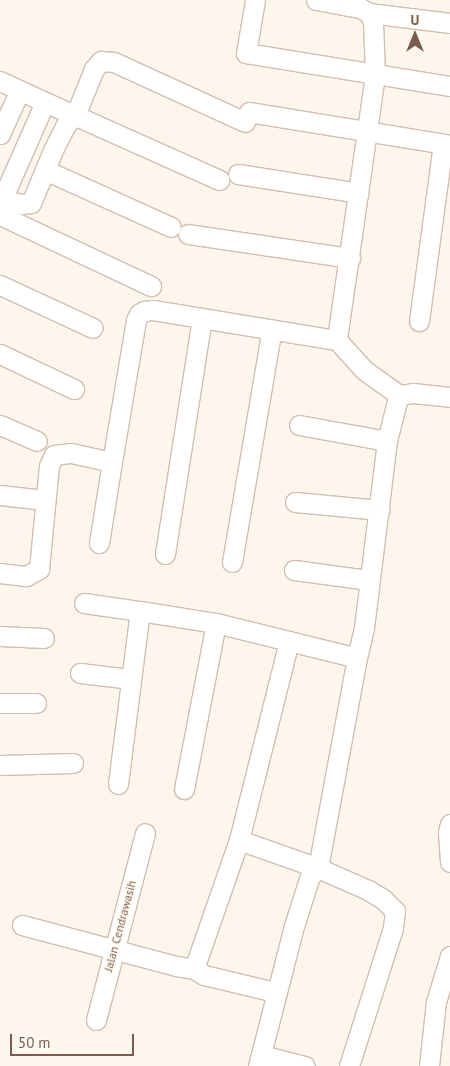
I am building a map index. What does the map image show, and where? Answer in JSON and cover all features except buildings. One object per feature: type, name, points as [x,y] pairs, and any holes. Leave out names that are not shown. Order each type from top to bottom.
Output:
[{"type":"street","points":[[255,0],[246,53],[450,86]]},
{"type":"street","points":[[316,0],[360,8],[369,13],[450,23]]},
{"type":"street","points":[[337,340],[360,193],[375,75],[373,22],[369,13]]},
{"type":"street","points":[[0,205],[30,203],[66,124],[75,116],[94,69],[101,61],[107,60],[247,117],[368,132],[447,145],[419,321]]},
{"type":"street","points":[[0,81],[219,180]]},
{"type":"street","points":[[0,134],[20,90]]},
{"type":"street","points":[[0,205],[45,102]]},
{"type":"street","points":[[45,170],[171,227]]},
{"type":"street","points":[[238,174],[360,193]]},
{"type":"street","points":[[0,205],[151,286]]},
{"type":"street","points":[[188,234],[350,258]]},
{"type":"street","points":[[0,285],[93,328]]},
{"type":"street","points":[[99,543],[136,320],[139,314],[153,310],[337,340],[364,370],[399,395],[413,393],[450,397]]},
{"type":"street","points":[[164,554],[202,318]]},
{"type":"street","points":[[232,562],[272,330]]},
{"type":"street","points":[[0,354],[74,388]]},
{"type":"street","points":[[305,1066],[259,1061],[275,992],[310,876],[318,868],[364,628],[387,441],[399,395]]},
{"type":"street","points":[[299,424],[387,441]]},
{"type":"street","points":[[0,425],[37,441]]},
{"type":"street","points":[[0,573],[26,576],[39,569],[49,466],[54,455],[71,453],[112,462]]},
{"type":"street","points":[[0,494],[45,500]]},
{"type":"street","points":[[296,502],[380,510]]},
{"type":"street","points":[[294,570],[369,580]]},
{"type":"street","points":[[84,602],[216,623],[357,658]]},
{"type":"street","points":[[118,784],[140,611]]},
{"type":"street","points":[[184,789],[216,623]]},
{"type":"street","points":[[0,636],[44,638]]},
{"type":"street","points":[[194,969],[239,840],[289,641]]},
{"type":"street","points":[[80,673],[130,679]]},
{"type":"street","points":[[0,703],[36,703]]},
{"type":"street","points":[[0,765],[73,763]]},
{"type":"street","points":[[450,824],[448,853],[450,862]]},
{"type":"street","name":"Jalan Cendrawasih","points":[[96,1020],[145,833]]},
{"type":"street","points":[[239,840],[318,868],[368,890],[383,899],[395,911],[393,928],[349,1066]]},
{"type":"street","points":[[22,925],[194,969],[204,975],[275,992]]},
{"type":"street","points":[[428,1066],[436,1002],[450,956]]}]
